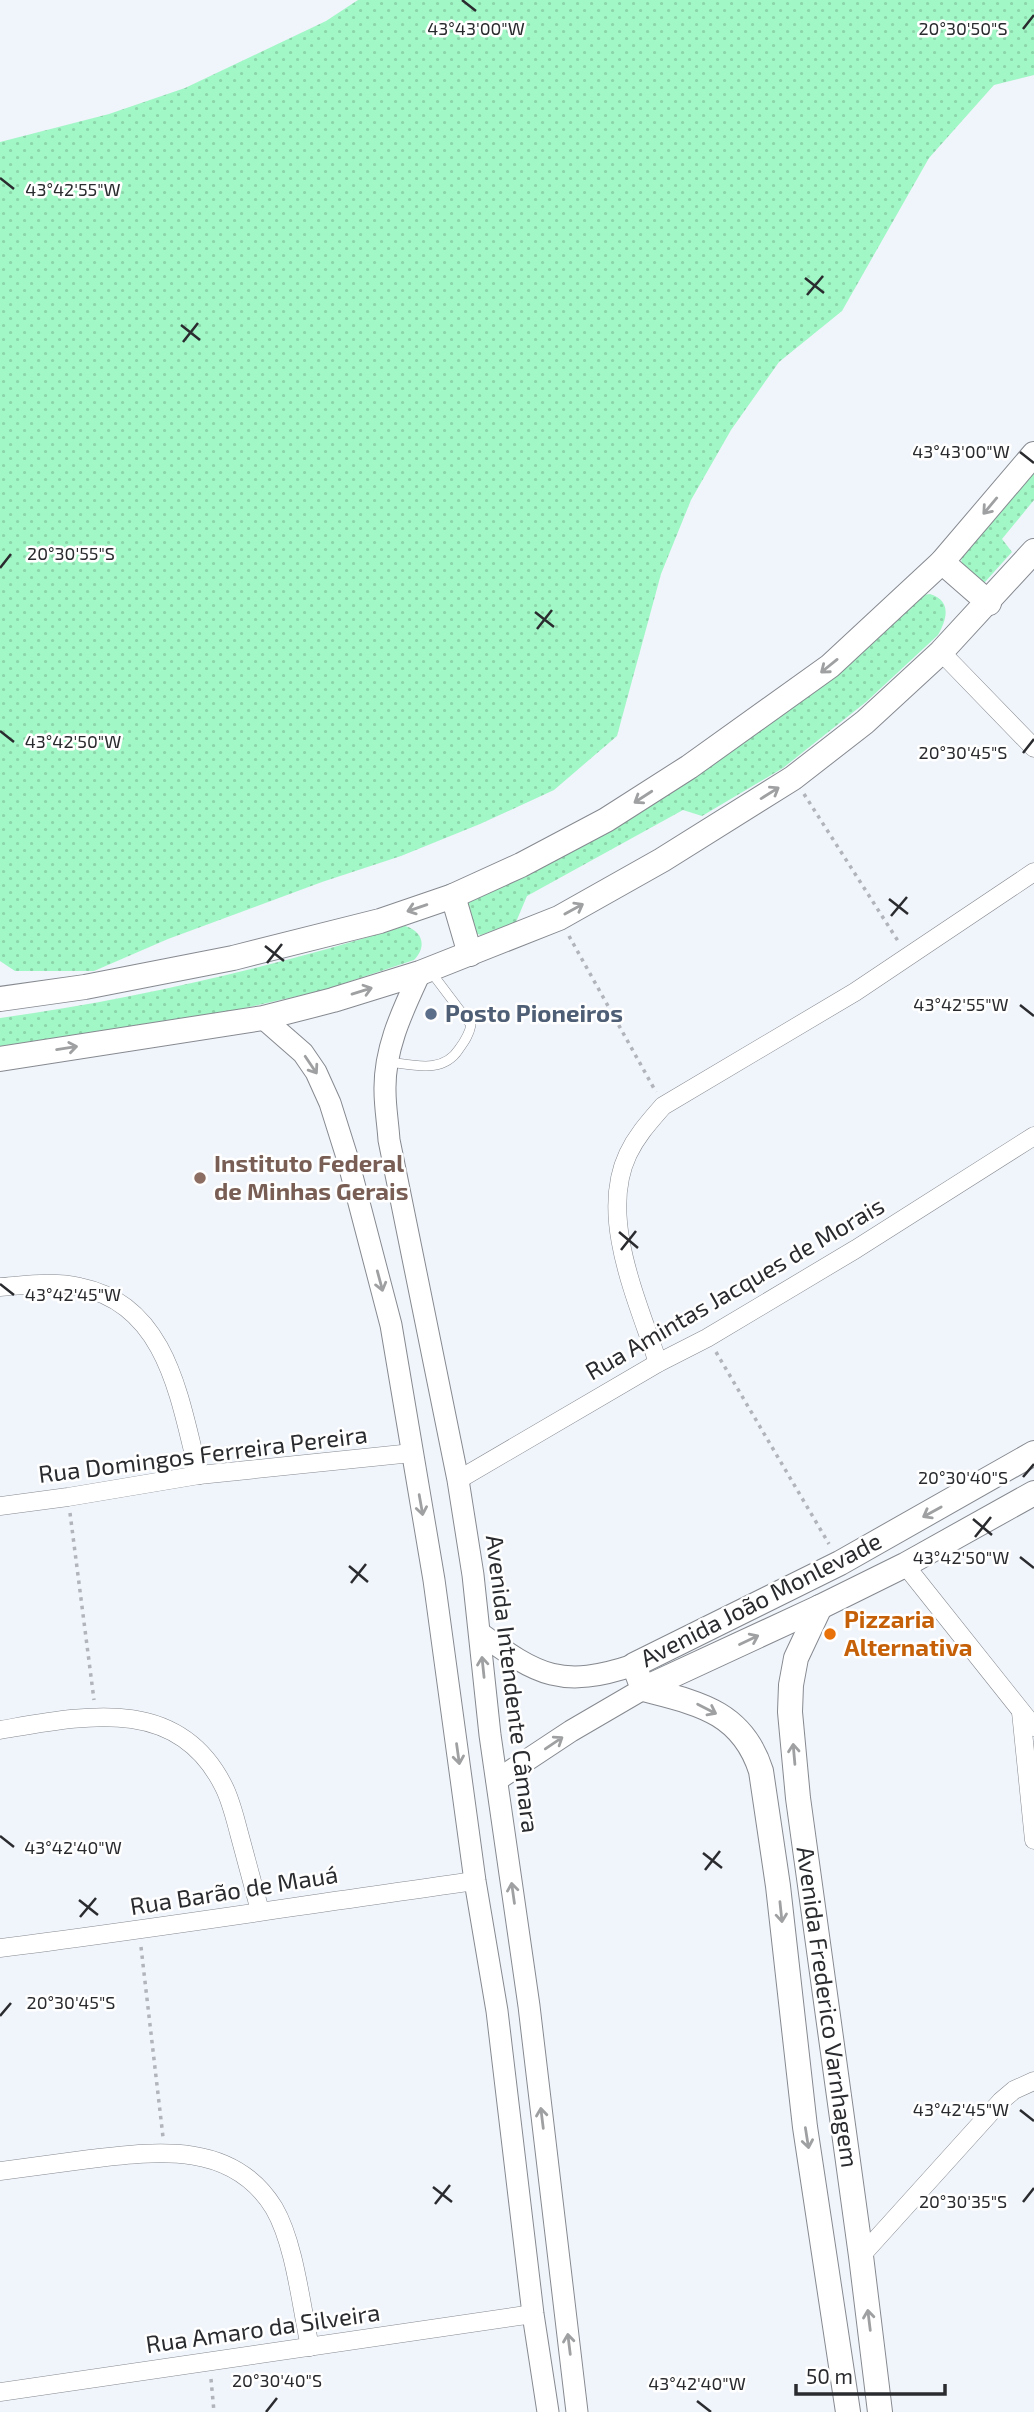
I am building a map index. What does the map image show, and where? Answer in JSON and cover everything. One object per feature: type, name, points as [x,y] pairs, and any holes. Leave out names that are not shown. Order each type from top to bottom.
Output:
[{"type":"main road","points":[[0,999],[85,987],[233,958],[380,921],[453,896],[521,865],[607,820],[689,766],[830,666],[942,562],[1034,454]]},
{"type":"main road","points":[[0,1059],[263,1018],[333,1000],[425,971],[559,918],[662,860],[793,778],[865,722],[941,652],[989,603],[1034,551]]},
{"type":"main road","points":[[942,562],[989,603]]},
{"type":"main road","points":[[453,896],[471,954]]},
{"type":"main road","name":"Avenida João Monlevade","points":[[634,1665],[840,1563],[1034,1453]]},
{"type":"main road","points":[[1009,1469],[1021,1481],[1027,1497]]},
{"type":"main road","name":"Avenida João Monlevade","points":[[643,1689],[905,1565],[1027,1497]]},
{"type":"main road","name":"Avenida Frederico Varnhagem","points":[[820,1607],[796,1658],[790,1712],[798,1798],[880,2412]]},
{"type":"main road","points":[[634,1665],[643,1689]]},
{"type":"main road","name":"Avenida Frederico Varnhagem","points":[[643,1689],[696,1703],[736,1727],[755,1753],[767,1801],[806,2127],[848,2412]]},
{"type":"main road","points":[[767,1801],[798,1798]]},
{"type":"street","points":[[941,652],[1034,748]]},
{"type":"street","points":[[658,1363],[624,1257],[617,1196],[623,1166],[645,1126],[663,1106],[855,992],[1034,872]]},
{"type":"street","name":"Avenida Intendente Câmara","points":[[425,971],[401,1014],[387,1062],[384,1090],[389,1140],[458,1479],[529,2006],[577,2412]]},
{"type":"street","points":[[263,1018],[303,1053],[316,1072],[330,1102],[391,1325],[434,1580],[475,1881],[497,2011],[533,2314],[548,2412]]},
{"type":"street","name":"Rua Amintas Jacques de Morais","points":[[458,1479],[658,1363],[708,1338],[856,1249],[1034,1136]]},
{"type":"street","points":[[0,1287],[39,1284],[80,1286],[112,1298],[144,1324],[167,1362],[199,1475]]},
{"type":"street","points":[[391,1325],[425,1319]]},
{"type":"street","name":"Rua Domingos Ferreira Pereira","points":[[0,1506],[199,1475],[412,1453]]},
{"type":"street","points":[[905,1565],[1034,1727]]},
{"type":"street","points":[[434,1580],[472,1575]]},
{"type":"street","name":"Avenida João Monlevade","points":[[480,1633],[537,1671],[564,1678],[587,1678],[634,1665]]},
{"type":"street","name":"Avenida João Monlevade","points":[[497,1780],[571,1731],[643,1689]]},
{"type":"street","points":[[1021,1712],[1034,1840]]},
{"type":"street","points":[[0,1730],[96,1716],[143,1720],[160,1725],[185,1740],[214,1769],[225,1788],[260,1911]]},
{"type":"street","name":"Rua Barão de Mauá","points":[[0,1948],[139,1931],[475,1881]]},
{"type":"street","points":[[497,2011],[529,2006]]},
{"type":"street","points":[[861,2256],[1002,2101],[1014,2090],[1034,2081]]},
{"type":"street","points":[[0,2171],[165,2152],[203,2157],[231,2167],[257,2186],[280,2222],[290,2249],[310,2347]]},
{"type":"street","name":"Rua Amaro da Silveira","points":[[0,2392],[533,2314]]},
{"type":"lane","points":[[387,1062],[427,1067],[442,1065],[456,1054],[469,1035],[471,1025],[425,971]]},
{"type":"path","points":[[793,778],[908,956]]},
{"type":"path","points":[[559,918],[663,1106]]},
{"type":"path","points":[[708,1338],[840,1563]]},
{"type":"path","points":[[68,1497],[96,1716]]},
{"type":"path","points":[[139,1931],[165,2152]]},
{"type":"path","points":[[209,2362],[214,2412]]},
{"type":"green space","points":[[358,0],[1034,0],[1034,75],[994,85],[929,158],[842,311],[779,362],[731,430],[691,500],[661,574],[617,736],[554,790],[401,856],[168,939],[94,971],[15,971],[0,961],[0,142],[109,114],[185,88],[326,21]]},
{"type":"green space","points":[[1034,468],[1034,500],[1002,539],[1012,552],[985,582],[977,582],[961,567],[962,552]]},
{"type":"green space","points":[[930,594],[942,601],[946,611],[938,635],[866,702],[783,768],[702,816],[683,810],[527,896],[516,922],[481,935],[474,933],[466,904],[471,899],[673,792],[837,674],[923,595]]},
{"type":"green space","points":[[405,926],[416,932],[421,940],[421,950],[414,960],[324,990],[215,1015],[0,1049],[0,1018],[103,1001],[204,980]]},
{"type":"place","name":"Posto Pioneiros","points":[[431,1014]]},
{"type":"place","name":"Instituto Federal de Minhas Gerais","points":[[200,1178]]},
{"type":"place","name":"Pizzaria Alternativa","points":[[830,1634]]}]
